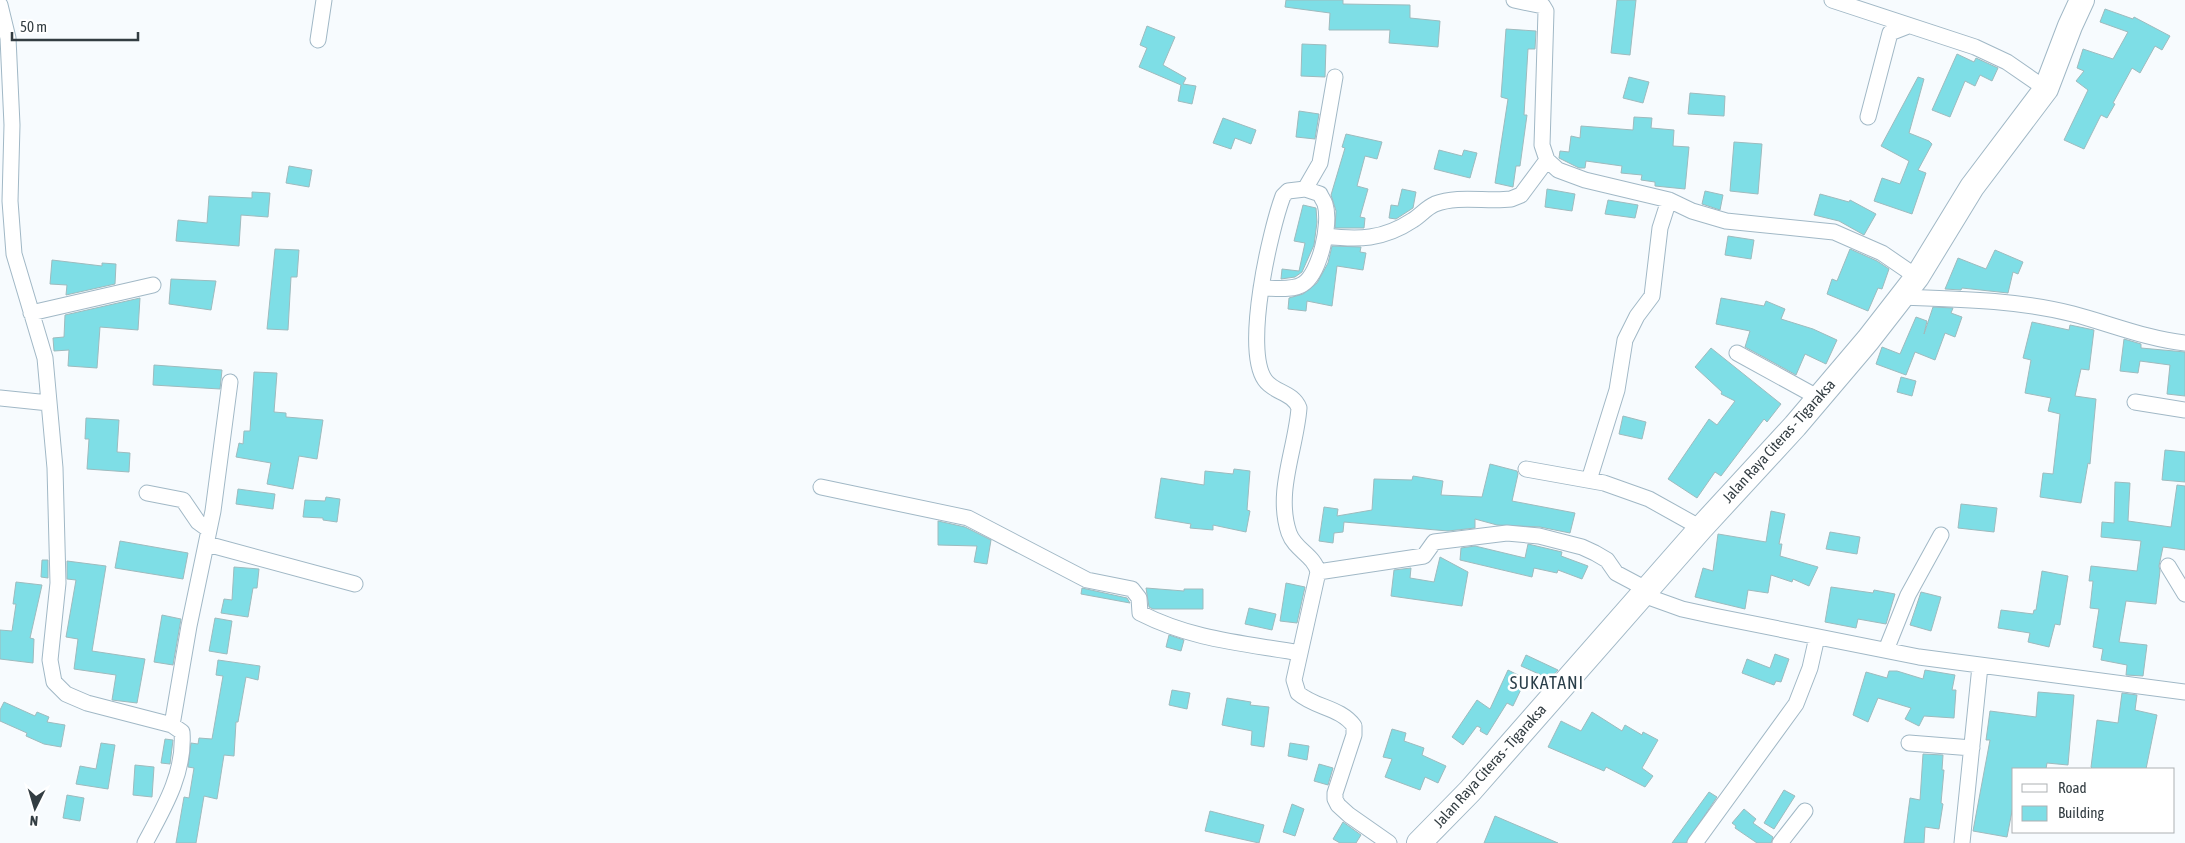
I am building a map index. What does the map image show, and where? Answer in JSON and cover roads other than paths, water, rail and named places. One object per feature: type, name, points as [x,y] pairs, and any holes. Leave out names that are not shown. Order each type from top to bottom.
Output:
[{"type":"main road","name":"Jalan Raya Citeras - Tigaraksa","points":[[1419,843],[1470,792],[1701,528],[1819,398],[1917,278],[1972,187],[2046,88],[2082,0]]},
{"type":"street","points":[[318,40],[324,0]]},
{"type":"street","points":[[1514,0],[1543,6],[1546,11],[1542,145],[1547,160],[1558,170],[1585,180],[1669,200],[1692,211],[1726,221],[1834,232],[1882,253],[1917,278]]},
{"type":"street","points":[[1832,0],[1974,47],[2007,62],[2046,88]]},
{"type":"street","points":[[0,5],[8,38],[12,125],[5,180],[14,254],[46,358],[58,535],[58,584],[50,660],[54,682],[66,694],[87,703],[172,725],[182,732],[181,767],[166,803],[145,843]]},
{"type":"street","points":[[1868,117],[1890,33],[1908,26]]},
{"type":"street","points":[[1306,189],[1320,162],[1335,77]]},
{"type":"street","points":[[1325,236],[1356,240],[1383,236],[1413,220],[1434,205],[1446,201],[1511,199],[1521,196],[1547,160]]},
{"type":"street","points":[[1261,288],[1295,288],[1303,284],[1315,271],[1325,236],[1326,204],[1320,194],[1306,189],[1288,191],[1283,196],[1261,288],[1256,317],[1257,363],[1264,380],[1273,388],[1289,395],[1296,401],[1299,408],[1285,495],[1288,527],[1294,543],[1300,551],[1311,558],[1318,572],[1294,680],[1298,693],[1313,703],[1338,711],[1354,726],[1352,744],[1335,793],[1338,805],[1389,843]]},
{"type":"street","points":[[1589,480],[1617,390],[1625,340],[1637,316],[1652,296],[1660,228],[1669,200]]},
{"type":"street","points":[[32,314],[153,285]]},
{"type":"street","points":[[1902,296],[2018,304],[2072,314],[2166,341],[2185,343]]},
{"type":"street","points":[[1736,353],[1819,398]]},
{"type":"street","points":[[172,725],[189,626],[208,537],[230,382]]},
{"type":"street","points":[[0,398],[49,403]]},
{"type":"street","points":[[2135,402],[2185,410]]},
{"type":"street","points":[[1526,469],[1604,483],[1649,499],[1701,528]]},
{"type":"street","points":[[821,487],[968,518],[1087,580],[1132,589],[1139,598],[1140,614],[1175,630],[1300,653]]},
{"type":"street","points":[[147,493],[183,500],[208,537],[355,584]]},
{"type":"street","points":[[1318,572],[1424,556],[1434,542],[1507,533],[1539,536],[1582,547],[1607,560],[1616,573],[1646,593],[1682,609],[1817,637],[1980,666],[2185,692]]},
{"type":"street","points":[[1886,650],[1908,595],[1941,535]]},
{"type":"street","points":[[2168,566],[2185,594]]},
{"type":"street","points":[[1695,843],[1796,704],[1810,668],[1817,637]]},
{"type":"street","points":[[1962,843],[1980,666]]},
{"type":"street","points":[[1909,743],[1972,748]]},
{"type":"street","points":[[1780,843],[1805,811]]},
{"type":"district","name":"SUKATANI","points":[[1547,683]]}]
